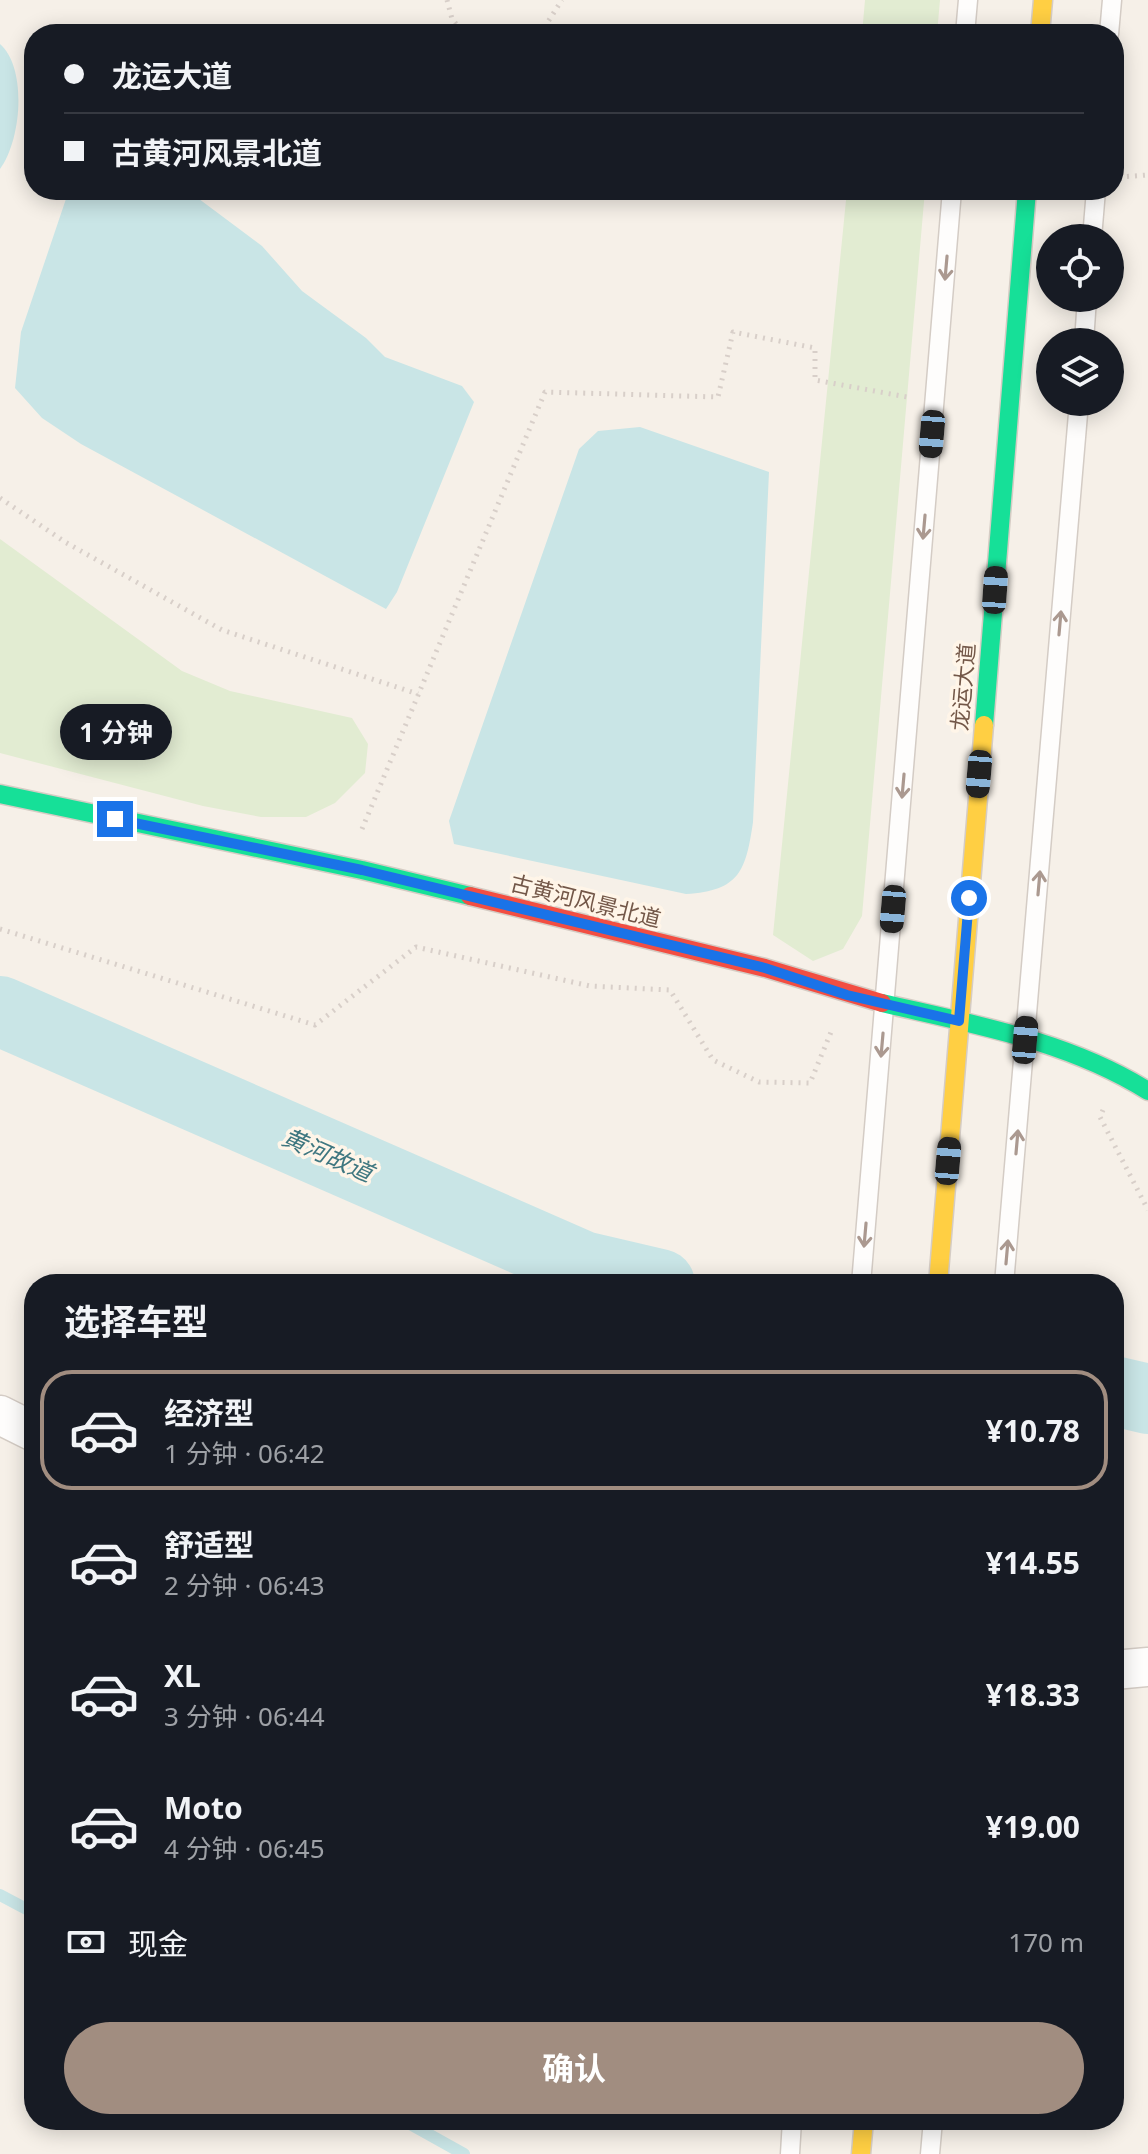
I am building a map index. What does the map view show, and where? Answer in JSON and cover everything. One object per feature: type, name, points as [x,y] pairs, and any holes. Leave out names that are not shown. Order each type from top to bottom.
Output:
[{"type":"street","points":[[1041,24],[1043,0]]},
{"type":"street","name":"龙运大道","points":[[939,1274],[1026,200]]},
{"type":"street","name":"古黄河风景北道","points":[[0,794],[346,867],[765,968],[847,995],[959,1021],[1065,1051],[1118,1072],[1148,1091]]},
{"type":"street","points":[[0,1415],[24,1427]]},
{"type":"street","points":[[1124,1669],[1148,1667]]},
{"type":"street","points":[[861,2154],[863,2130]]},
{"type":"lane","points":[[966,24],[968,0]]},
{"type":"lane","points":[[1110,24],[1112,0]]},
{"type":"lane","points":[[862,1274],[951,200]]},
{"type":"lane","points":[[1093,224],[1095,200]]},
{"type":"lane","points":[[1005,1274],[1078,416]]},
{"type":"lane","points":[[790,2154],[791,2130]]},
{"type":"lane","points":[[930,2154],[932,2130]]},
{"type":"path","points":[[447,0],[456,24]]},
{"type":"path","points":[[546,24],[562,0]]},
{"type":"path","points":[[1124,176],[1148,175]]},
{"type":"path","points":[[346,867],[545,392],[718,397],[733,332],[815,348],[815,380],[934,402]]},
{"type":"path","points":[[0,498],[65,542],[222,630],[418,694]]},
{"type":"path","points":[[0,929],[315,1025],[416,947],[590,986],[670,990],[713,1060],[759,1082],[810,1083],[847,995]]},
{"type":"path","points":[[1118,1072],[1100,1117],[1148,1210]]},
{"type":"green space","points":[[865,0],[940,0],[938,24],[863,24]]},
{"type":"green space","points":[[846,200],[924,200],[862,916],[843,949],[813,961],[773,935]]},
{"type":"green space","points":[[0,539],[182,671],[230,691],[352,718],[368,744],[365,773],[335,803],[306,817],[261,817],[203,806],[0,753]]},
{"type":"water","points":[[0,44],[15,70],[18,105],[13,141],[0,169]]},
{"type":"water","points":[[66,200],[200,200],[262,246],[302,291],[366,338],[385,357],[462,386],[474,402],[397,592],[386,609],[81,444],[42,418],[15,388],[21,332]]},
{"type":"water","points":[[640,427],[769,472],[753,822],[747,853],[737,875],[729,883],[704,892],[686,894],[454,844],[449,821],[579,449],[598,431]]},
{"type":"waterway","name":"黄河故道","points":[[0,1011],[583,1266],[617,1274]]},
{"type":"waterway","name":"黄河故道","points":[[1124,1393],[1148,1399]]},
{"type":"waterway","points":[[0,1895],[24,1908]]},
{"type":"waterway","points":[[421,2130],[464,2154]]},
{"type":"traffic: fast","points":[[984,725],[1026,200]]},
{"type":"traffic: fast","points":[[0,794],[362,870],[470,896]]},
{"type":"traffic: fast","points":[[882,1003],[985,1027],[1053,1047],[1086,1059],[1148,1091]]},
{"type":"traffic: slow","points":[[1041,24],[1043,0]]},
{"type":"traffic: slow","points":[[939,1274],[984,725]]},
{"type":"traffic: slow","points":[[861,2154],[863,2130]]},
{"type":"traffic: jam","points":[[470,896],[765,968],[882,1003]]},
{"type":"route","points":[[115,819],[362,870],[765,968],[847,995],[959,1021],[969,898]]}]
